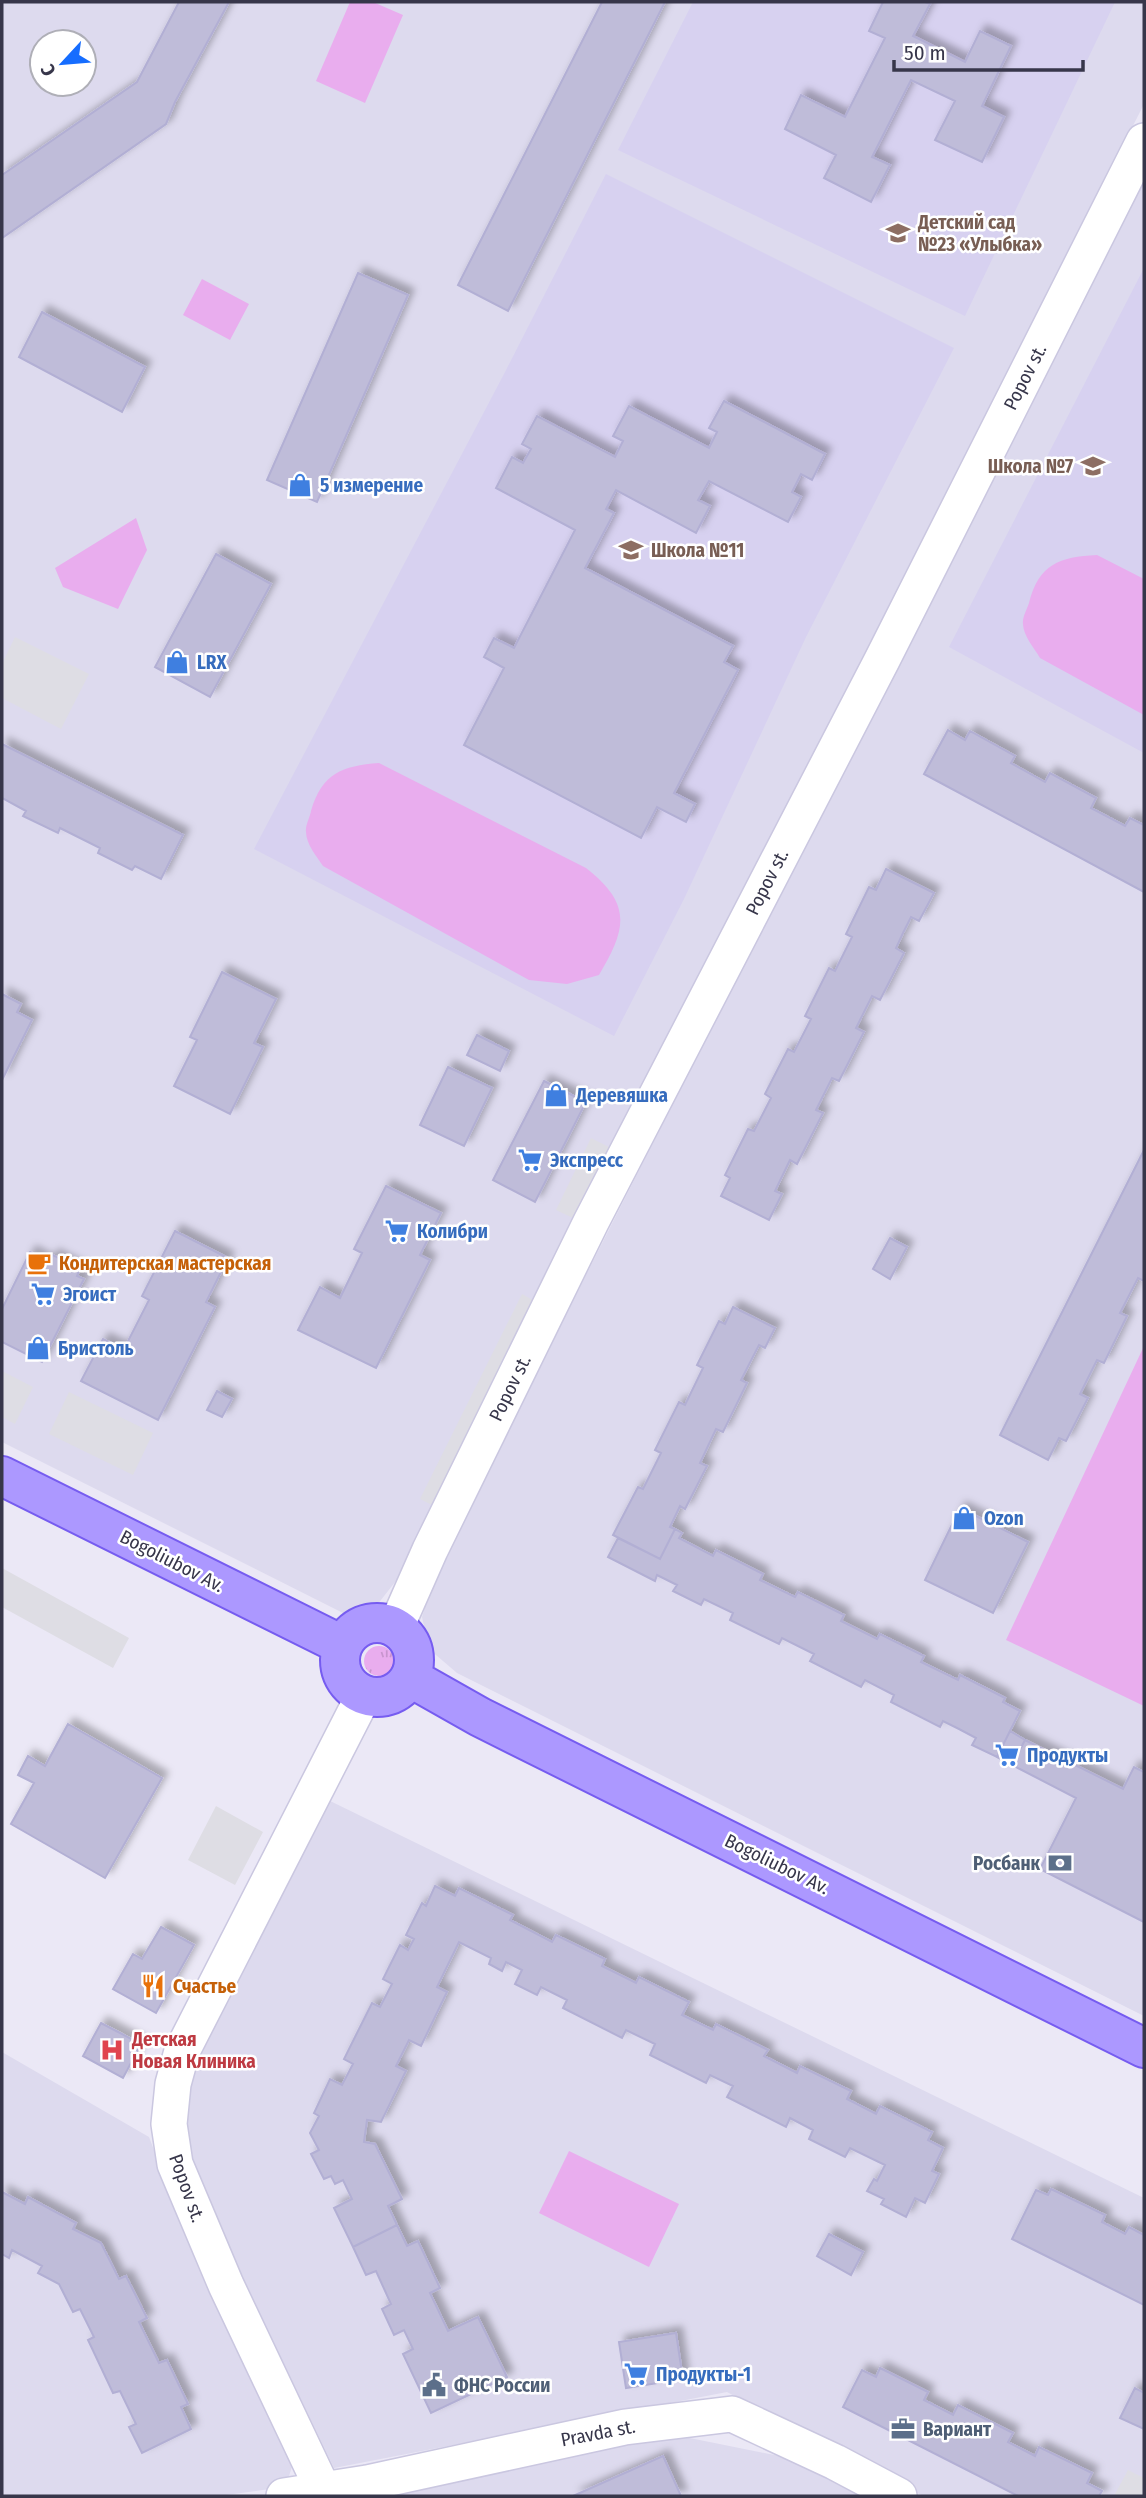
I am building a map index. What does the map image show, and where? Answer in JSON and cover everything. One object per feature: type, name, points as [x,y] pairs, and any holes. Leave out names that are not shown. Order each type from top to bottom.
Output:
[{"type":"main road","name":"Bogoliubov Av.","points":[[2,1476],[342,1645]]},
{"type":"main road","points":[[380,1622],[396,1627],[407,1636],[414,1649],[415,1664],[411,1678],[402,1689],[390,1696],[377,1698],[364,1695],[351,1687],[342,1675],[339,1660],[342,1645],[352,1632],[365,1624],[380,1622]]},
{"type":"main road","name":"Bogoliubov Av.","points":[[411,1678],[480,1717],[1144,2048]]},
{"type":"street","name":"Popov st.","points":[[396,1627],[430,1550],[592,1222],[882,660],[1144,141]]},
{"type":"street","name":"Popov st.","points":[[324,2492],[226,2285],[174,2164],[169,2124],[173,2084],[182,2051],[364,1695]]},
{"type":"street","name":"Pravda st.","points":[[284,2496],[324,2492],[625,2427],[732,2414],[835,2462],[899,2496]]},
{"type":"shaded area","points":[[2,2],[1144,2],[1144,104],[399,1577],[377,1605],[345,1614],[2,1442]]},
{"type":"shaded area","name":"Детский сад №23 «Улыбка»","points":[[693,2],[1115,2],[965,316],[618,150]]},
{"type":"shaded area","name":"Школа №11","points":[[606,174],[954,348],[806,637],[684,899],[614,1036],[254,849]]},
{"type":"shaded area","points":[[1144,174],[1144,2016],[457,1673],[429,1649],[422,1617],[438,1567]]},
{"type":"shaded area","name":"Школа №7","points":[[1144,268],[1144,753],[949,647]]},
{"type":"shaded area","points":[[15,637],[89,674],[61,729],[2,698],[2,664]]},
{"type":"shaded area","points":[[591,1138],[611,1148],[575,1219],[556,1210]]},
{"type":"shaded area","points":[[522,1294],[540,1304],[438,1508],[420,1499]]},
{"type":"shaded area","points":[[2,1371],[33,1387],[15,1424],[2,1417]]},
{"type":"shaded area","points":[[69,1392],[153,1433],[133,1475],[49,1434]]},
{"type":"shaded area","points":[[2,1568],[129,1638],[113,1668],[2,1607]]},
{"type":"shaded area","points":[[324,1798],[1144,2198],[1144,2496],[923,2496],[727,2392],[334,2468],[192,2173],[183,2107],[195,2047]]},
{"type":"shaded area","points":[[216,1806],[263,1832],[235,1885],[188,1860]]},
{"type":"shaded area","points":[[2,2052],[149,2137],[166,2181],[295,2457],[289,2476],[270,2489],[219,2496],[2,2496]]},
{"type":"shaded area","points":[[670,2434],[799,2460],[869,2496],[385,2496]]},
{"type":"shaded area","points":[[1128,2470],[1144,2478],[1144,2496],[1114,2496]]},
{"type":"green space","points":[[350,2],[373,2],[403,15],[365,103],[316,81]]},
{"type":"green space","points":[[202,279],[249,304],[230,340],[183,315]]},
{"type":"green space","points":[[136,518],[147,550],[118,609],[63,587],[55,568]]},
{"type":"green space","points":[[1097,555],[1144,579],[1144,715],[1040,658],[1023,628],[1023,619],[1033,590],[1045,571],[1061,561]]},
{"type":"green space","points":[[379,763],[586,868],[601,881],[618,905],[620,917],[615,944],[599,975],[567,984],[529,980],[323,866],[306,837],[307,824],[321,788],[344,769]]},
{"type":"green space","points":[[1144,1346],[1144,1706],[1006,1640]]},
{"type":"green space","points":[[379,1646],[390,1650],[394,1661],[390,1672],[379,1676],[368,1672],[364,1661],[368,1650]]},
{"type":"green space","points":[[569,2151],[679,2204],[649,2267],[539,2213]]},
{"type":"building","points":[[179,2],[229,2],[166,124],[2,238],[2,175],[137,82]]},
{"type":"building","points":[[602,2],[665,2],[508,311],[458,285]]},
{"type":"building","points":[[883,2],[930,4],[913,36],[965,62],[980,31],[1011,46],[982,106],[1004,117],[982,162],[935,140],[955,101],[911,80],[872,157],[890,165],[871,202],[824,178],[836,155],[785,129],[801,95],[845,117],[885,38],[869,31]]},
{"type":"building","points":[[358,273],[408,295],[317,502],[267,480]]},
{"type":"building","points":[[42,312],[145,367],[122,412],[19,357]]},
{"type":"building","points":[[724,401],[825,454],[812,480],[801,474],[792,492],[801,497],[788,522],[709,481],[698,500],[710,506],[696,533],[616,490],[606,509],[614,513],[585,568],[733,646],[724,662],[738,670],[674,793],[695,804],[686,822],[657,807],[641,838],[464,745],[504,668],[484,657],[494,638],[514,648],[575,530],[496,488],[512,457],[523,463],[531,449],[522,444],[537,416],[615,457],[623,441],[613,436],[629,406],[709,448],[717,432],[709,428]]},
{"type":"building","points":[[216,554],[271,584],[210,697],[155,667]]},
{"type":"building","points":[[948,730],[965,740],[970,731],[1015,756],[1011,763],[1045,782],[1050,773],[1096,798],[1091,808],[1125,826],[1130,818],[1144,825],[1144,892],[924,774]]},
{"type":"building","points":[[2,744],[183,835],[161,879],[135,866],[132,870],[98,853],[100,848],[60,828],[58,833],[23,816],[26,811],[2,798]]},
{"type":"building","points":[[886,869],[934,893],[919,921],[911,917],[896,948],[904,953],[880,1000],[872,996],[856,1028],[864,1032],[839,1081],[832,1078],[816,1110],[823,1113],[797,1164],[790,1160],[775,1191],[782,1194],[769,1220],[721,1196],[730,1178],[725,1175],[748,1129],[754,1131],[771,1098],[765,1094],[788,1049],[794,1052],[811,1019],[805,1016],[829,968],[835,971],[852,937],[846,934],[869,887],[876,890]]},
{"type":"building","points":[[222,972],[276,999],[254,1043],[263,1047],[230,1114],[174,1086],[197,1040],[190,1037]]},
{"type":"building","points":[[2,994],[21,1004],[17,1012],[32,1020],[2,1080]]},
{"type":"building","points":[[477,1035],[509,1051],[500,1071],[467,1055]]},
{"type":"building","points":[[448,1067],[492,1088],[464,1146],[420,1125]]},
{"type":"building","name":"Экспресс","points":[[544,1081],[586,1102],[535,1202],[493,1180]]},
{"type":"building","points":[[1144,1150],[1144,1281],[1138,1278],[1120,1313],[1127,1316],[1104,1363],[1097,1360],[1080,1394],[1088,1398],[1066,1441],[1059,1438],[1048,1460],[1000,1435]]},
{"type":"building","points":[[386,1186],[441,1213],[420,1255],[430,1260],[376,1368],[298,1330],[320,1287],[340,1298],[362,1253],[354,1249]]},
{"type":"building","points":[[175,1231],[228,1258],[206,1302],[215,1307],[158,1420],[81,1381],[103,1339],[124,1349],[149,1300],[142,1296]]},
{"type":"building","points":[[890,1238],[907,1247],[890,1279],[873,1269]]},
{"type":"building","name":"Эгоист","points":[[30,1252],[49,1262],[53,1255],[80,1269],[77,1276],[84,1279],[42,1362],[2,1342],[2,1309]]},
{"type":"building","points":[[733,1307],[775,1328],[765,1348],[759,1345],[741,1380],[747,1383],[723,1432],[716,1429],[700,1463],[707,1466],[685,1509],[680,1506],[670,1527],[675,1529],[660,1559],[613,1535],[638,1487],[643,1489],[661,1453],[655,1450],[679,1402],[685,1405],[703,1368],[697,1365],[719,1321],[725,1324]]},
{"type":"building","points":[[217,1391],[232,1399],[222,1417],[207,1410]]},
{"type":"building","points":[[960,1508],[1028,1542],[993,1613],[925,1580]]},
{"type":"building","points":[[675,1529],[682,1533],[679,1538],[713,1556],[716,1550],[763,1574],[760,1580],[795,1597],[798,1592],[844,1615],[841,1621],[877,1639],[880,1634],[924,1656],[921,1662],[958,1680],[960,1675],[1005,1698],[1003,1702],[1020,1711],[997,1757],[972,1745],[976,1738],[959,1729],[943,1721],[940,1727],[891,1702],[894,1695],[865,1680],[861,1687],[810,1661],[814,1654],[782,1638],[779,1644],[730,1620],[733,1613],[704,1599],[701,1605],[673,1591],[677,1585],[657,1575],[655,1581],[608,1557],[618,1538],[660,1559]]},
{"type":"building","points":[[68,1724],[162,1778],[105,1878],[11,1824],[34,1783],[18,1775],[28,1756],[45,1766]]},
{"type":"building","points":[[1010,1731],[1025,1740],[1012,1765],[997,1757]]},
{"type":"building","points":[[1025,1740],[1123,1789],[1134,1767],[1144,1772],[1144,1922],[1040,1869],[1076,1798],[1012,1765]]},
{"type":"building","points":[[435,1886],[455,1896],[459,1888],[513,1915],[510,1920],[552,1942],[556,1935],[605,1959],[602,1966],[636,1983],[639,1977],[689,2002],[682,2015],[713,2030],[716,2024],[768,2050],[764,2056],[797,2073],[800,2066],[851,2091],[847,2099],[876,2114],[880,2106],[932,2132],[928,2140],[943,2148],[932,2171],[939,2174],[925,2203],[915,2198],[906,2217],[881,2204],[884,2199],[867,2191],[874,2179],[877,2181],[885,2165],[850,2148],[845,2157],[809,2139],[813,2130],[790,2118],[786,2127],[727,2097],[733,2086],[710,2075],[706,2083],[650,2055],[655,2044],[626,2030],[622,2038],[563,2008],[567,2000],[541,1987],[537,1995],[515,1984],[522,1970],[506,1962],[502,1971],[489,1964],[491,1958],[459,1942],[437,1987],[447,1992],[421,2046],[409,2040],[396,2066],[406,2071],[381,2122],[367,2120],[364,2142],[375,2144],[402,2199],[388,2206],[397,2225],[353,2247],[334,2208],[352,2199],[343,2180],[335,2184],[331,2176],[324,2179],[311,2154],[319,2150],[310,2133],[319,2116],[314,2113],[330,2079],[342,2085],[353,2064],[344,2059],[372,2003],[380,2007],[392,1984],[383,1979],[400,1945],[408,1950],[414,1939],[406,1935],[422,1903],[426,1906]]},
{"type":"building","points":[[161,1927],[194,1945],[156,2013],[113,1989],[133,1954],[142,1959]]},
{"type":"building","name":"Детская Новая Клиника","points":[[101,2023],[141,2044],[123,2078],[83,2056]]},
{"type":"building","points":[[1051,2189],[1105,2215],[1102,2222],[1125,2234],[1129,2227],[1144,2235],[1144,2305],[1012,2239],[1036,2190],[1048,2195]]},
{"type":"building","points":[[2,2192],[25,2204],[28,2197],[76,2223],[73,2229],[101,2243],[119,2279],[126,2276],[147,2318],[139,2322],[159,2363],[167,2360],[188,2404],[181,2407],[191,2429],[142,2453],[129,2427],[136,2424],[120,2391],[113,2393],[88,2340],[94,2337],[80,2309],[73,2312],[59,2284],[38,2273],[42,2266],[12,2250],[9,2258],[2,2254]]},
{"type":"building","points":[[397,2225],[407,2246],[418,2241],[440,2288],[430,2293],[448,2331],[478,2317],[507,2377],[431,2413],[403,2354],[413,2349],[404,2330],[394,2335],[382,2309],[391,2304],[376,2271],[366,2275],[353,2247]]},
{"type":"building","points":[[829,2234],[863,2252],[851,2275],[817,2256]]},
{"type":"building","points":[[676,2333],[683,2379],[626,2388],[619,2342]]},
{"type":"building","points":[[880,2368],[928,2392],[924,2400],[953,2415],[958,2405],[1013,2433],[1008,2442],[1035,2456],[1039,2447],[1092,2473],[1087,2483],[1102,2491],[1099,2496],[1018,2496],[843,2407],[862,2370],[876,2377]]},
{"type":"building","points":[[1135,2388],[1144,2393],[1144,2429],[1120,2418]]},
{"type":"building","points":[[663,2456],[681,2496],[573,2496]]},
{"type":"place","name":"Детский сад №23 «Улыбка»","points":[[898,233]]},
{"type":"place","name":"Школа №7","points":[[1093,466]]},
{"type":"place","name":"5 измерение","points":[[300,485]]},
{"type":"place","name":"Школа №11","points":[[631,550]]},
{"type":"place","name":"LRX","points":[[177,662]]},
{"type":"place","name":"Деревяшка","points":[[556,1095]]},
{"type":"place","name":"Экспресс","points":[[530,1160]]},
{"type":"place","name":"Колибри","points":[[397,1231]]},
{"type":"place","name":"Кондитерская мастерская","points":[[39,1263]]},
{"type":"place","name":"Эгоист","points":[[43,1294]]},
{"type":"place","name":"Бристоль","points":[[38,1348]]},
{"type":"place","name":"Ozon","points":[[964,1518]]},
{"type":"place","name":"Продукты","points":[[1007,1755]]},
{"type":"place","name":"Росбанк","points":[[1060,1863]]},
{"type":"place","name":"Счастье","points":[[153,1986]]},
{"type":"place","name":"Детская Новая Клиника","points":[[112,2050]]},
{"type":"place","name":"Продукты-1","points":[[636,2374]]},
{"type":"place","name":"ФНС России","points":[[434,2385]]},
{"type":"place","name":"Вариант","points":[[903,2429]]}]
